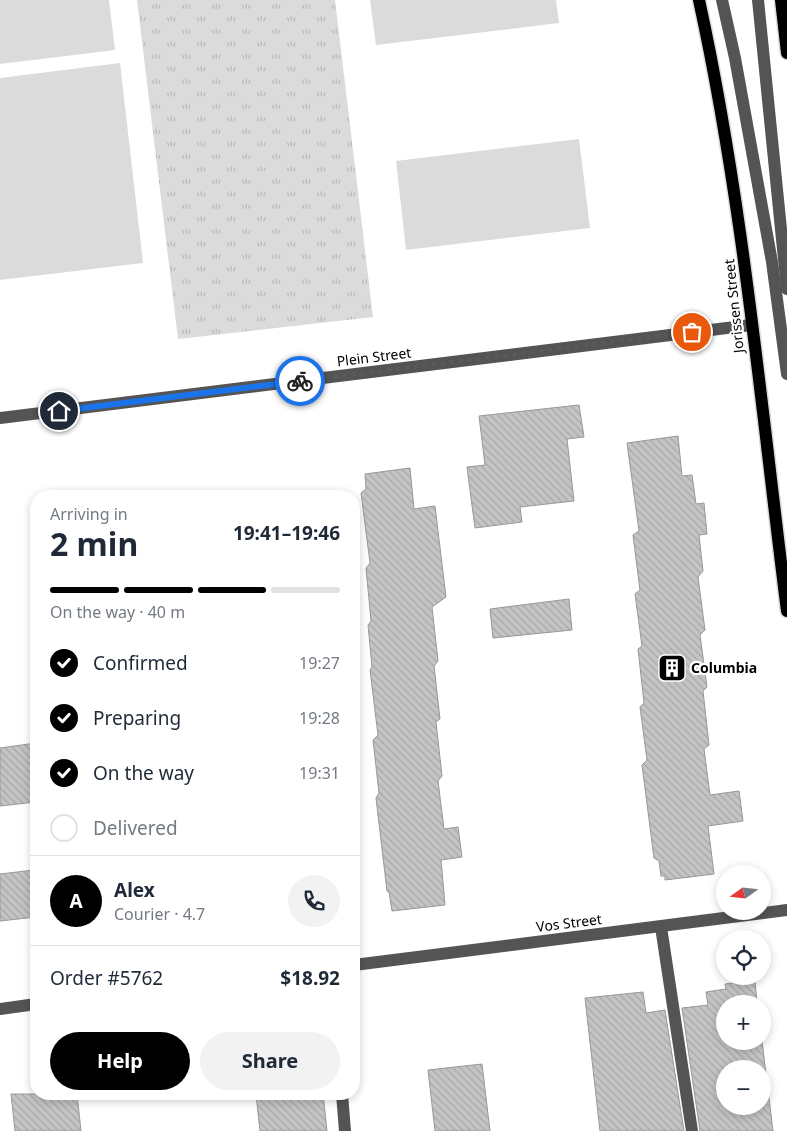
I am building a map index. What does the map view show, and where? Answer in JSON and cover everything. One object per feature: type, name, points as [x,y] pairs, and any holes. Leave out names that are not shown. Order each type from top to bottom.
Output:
[{"type":"main road","name":"Jorissen Street","points":[[699,0],[737,205],[787,611]]},
{"type":"main road","points":[[781,0],[787,53]]},
{"type":"street","points":[[722,0],[735,58],[772,262],[787,374]]},
{"type":"street","points":[[758,0],[787,289]]},
{"type":"street","name":"Plein Street","points":[[0,418],[751,325]]},
{"type":"street","name":"Vos Street","points":[[360,964],[787,910]]},
{"type":"street","points":[[661,927],[692,1131]]},
{"type":"street","points":[[0,1009],[30,1005]]},
{"type":"street","points":[[342,1100],[345,1131]]},
{"type":"green space","points":[[0,0],[109,0],[115,50],[0,64]]},
{"type":"green space","points":[[137,0],[335,0],[373,317],[178,339]]},
{"type":"green space","points":[[370,0],[556,0],[559,23],[376,45]]},
{"type":"green space","points":[[120,63],[143,263],[0,280],[0,78]]},
{"type":"green space","points":[[579,139],[590,228],[406,250],[396,161]]},
{"type":"building","points":[[579,405],[584,437],[567,439],[574,501],[520,507],[522,522],[475,528],[467,467],[485,465],[479,416]]},
{"type":"building","name":"Columbia","points":[[678,436],[682,476],[692,475],[696,504],[704,503],[707,534],[699,535],[703,571],[698,577],[705,630],[700,635],[707,687],[703,691],[709,745],[704,749],[710,795],[739,791],[743,821],[708,826],[714,874],[665,880],[665,876],[661,876],[659,861],[654,858],[642,765],[647,760],[640,707],[644,703],[638,649],[642,646],[635,594],[640,590],[633,535],[639,531],[627,443]]},
{"type":"building","points":[[410,468],[414,509],[435,506],[446,597],[432,607],[438,661],[434,666],[440,719],[436,722],[442,776],[438,781],[444,829],[458,827],[462,857],[441,860],[445,905],[392,911],[389,892],[387,891],[376,798],[379,793],[373,740],[378,735],[370,670],[372,667],[368,625],[371,621],[366,568],[370,563],[361,493],[366,489],[365,474]]},
{"type":"building","points":[[569,599],[572,630],[493,638],[490,609]]},
{"type":"building","points":[[30,744],[30,803],[0,806],[0,748]]},
{"type":"building","points":[[30,870],[30,918],[0,921],[0,874]]},
{"type":"building","points":[[725,985],[755,985],[756,995],[716,995],[716,1050],[763,1050],[764,1060],[716,1060],[716,1115],[771,1115],[773,1131],[700,1131],[682,1008],[708,1005],[706,992],[726,989]]},
{"type":"building","points":[[643,992],[646,1013],[665,1010],[684,1131],[600,1131],[585,998]]},
{"type":"building","points":[[482,1064],[490,1131],[435,1131],[428,1070]]},
{"type":"building","points":[[11,1094],[30,1094],[30,1100],[78,1100],[81,1131],[15,1131]]},
{"type":"building","points":[[257,1100],[324,1100],[327,1131],[260,1131]]},
{"type":"way so far","points":[[300,381],[692,332]]},
{"type":"place","name":"Columbia","points":[[672,668]]},
{"type":"route","points":[[59,411],[300,381]]}]
